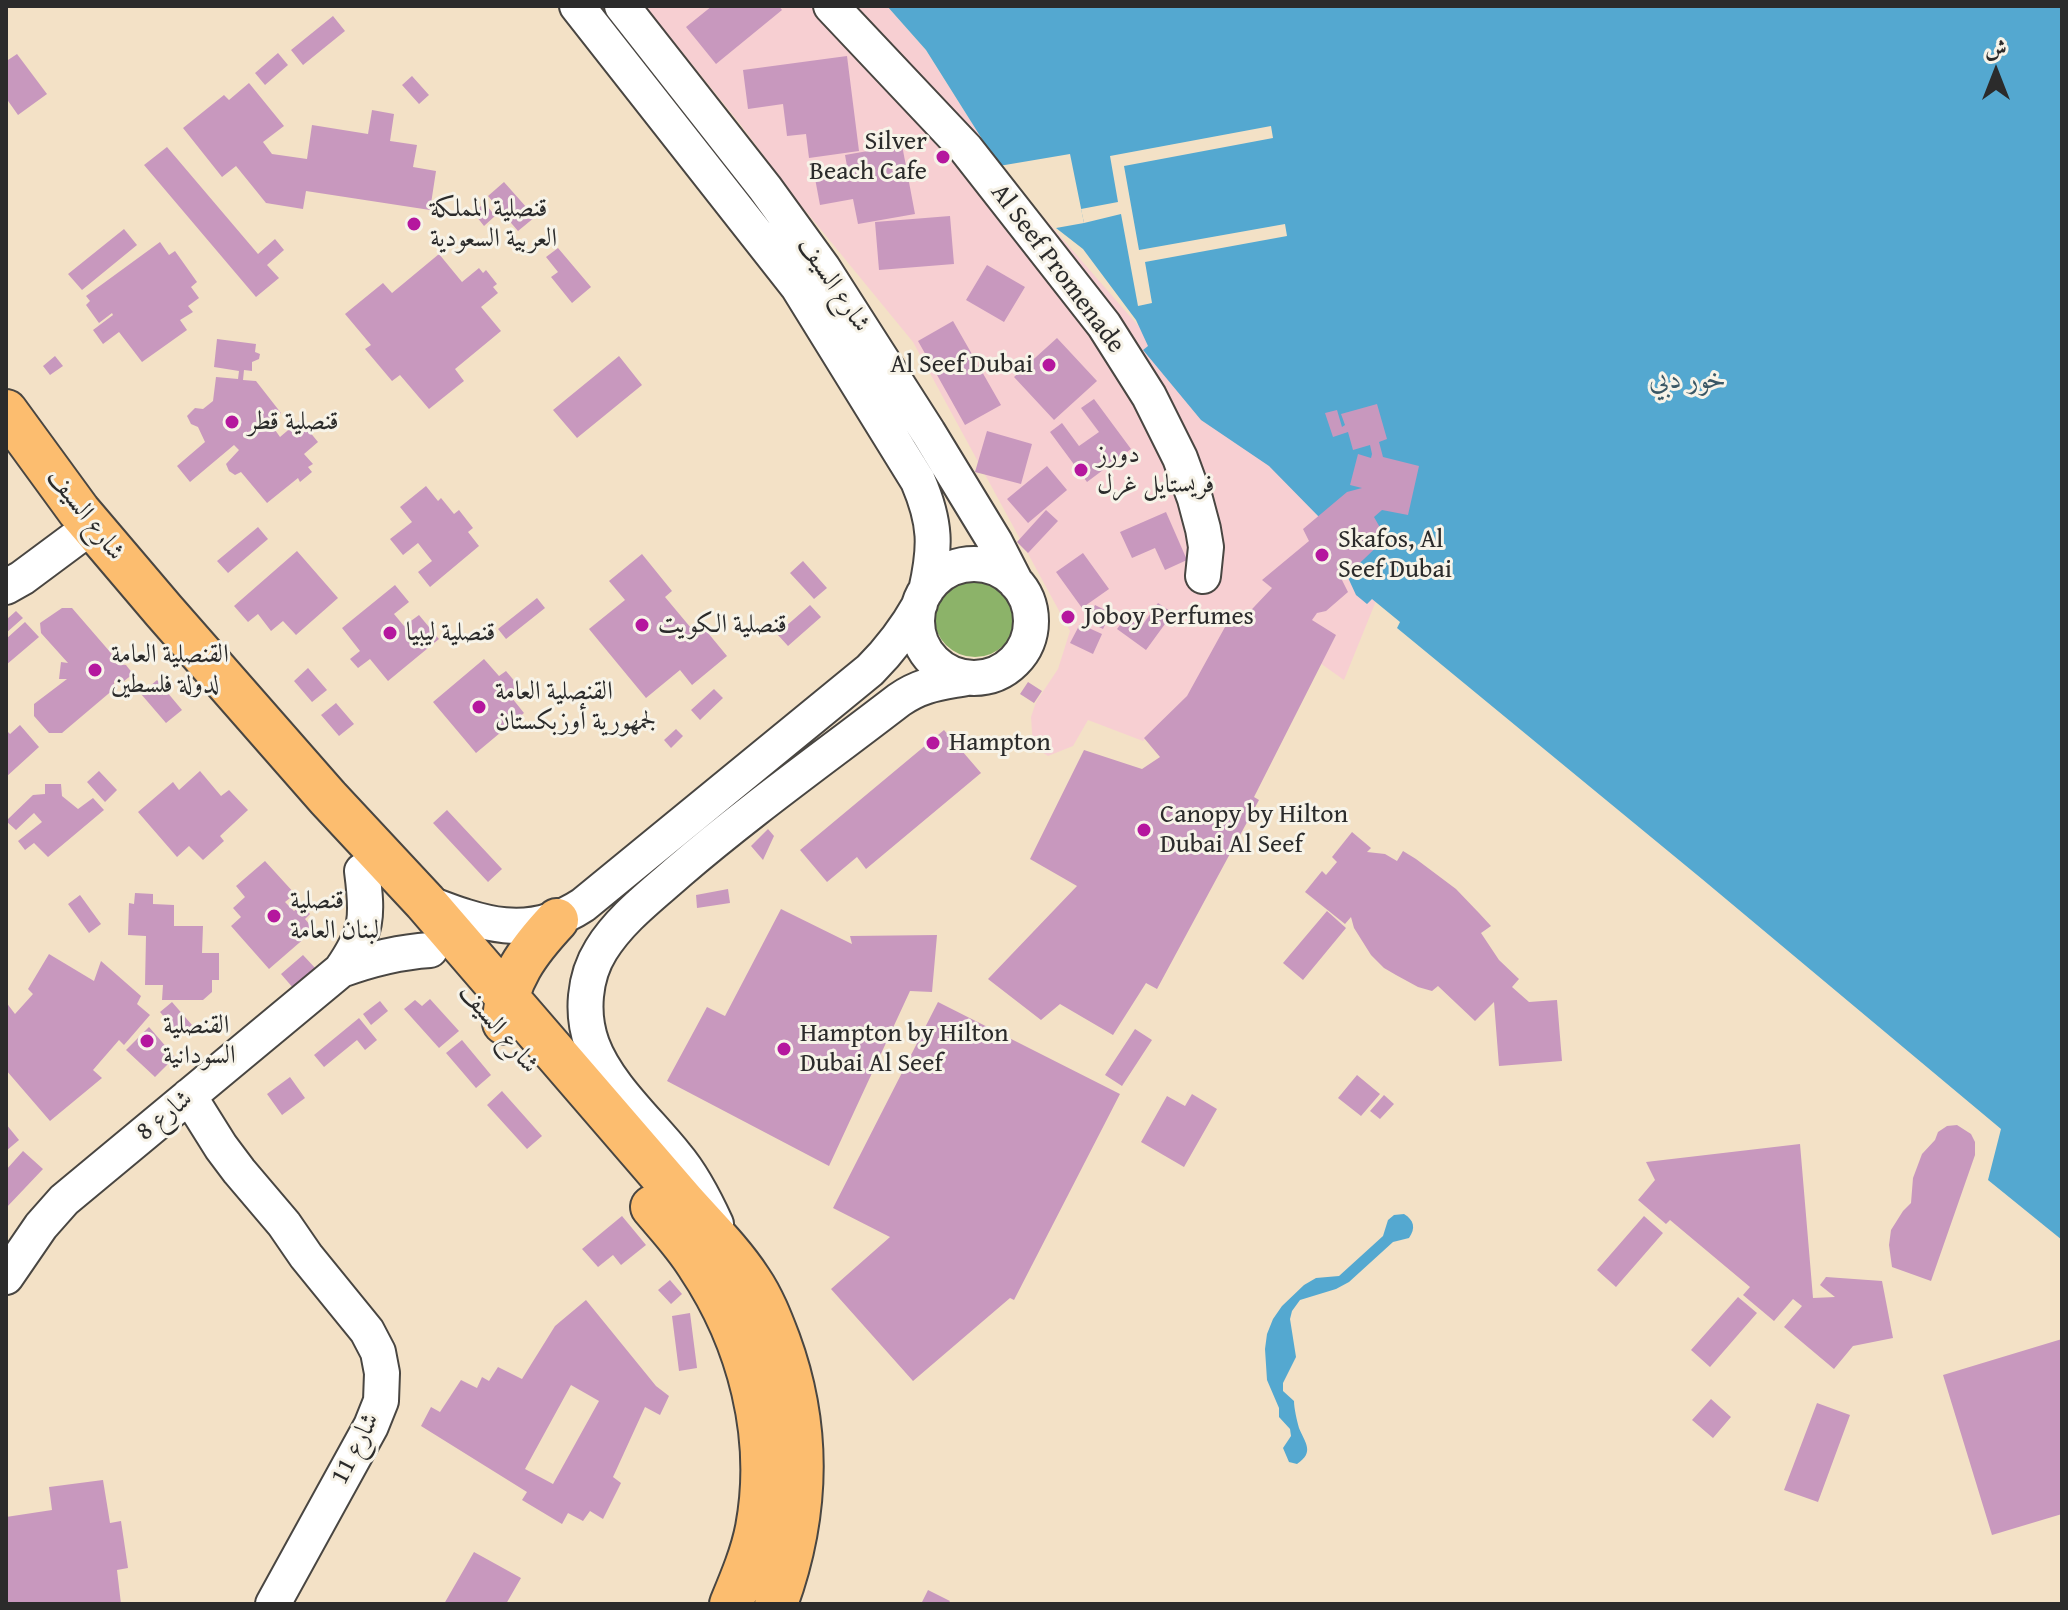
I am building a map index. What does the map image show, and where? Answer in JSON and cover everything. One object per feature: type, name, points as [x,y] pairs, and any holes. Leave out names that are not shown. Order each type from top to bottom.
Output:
[{"type":"main road","name":"شارع السيف","points":[[6,411],[77,525],[362,871],[680,1240],[720,1300],[748,1371],[757,1409],[761,1447],[762,1485],[757,1529],[731,1604]]},
{"type":"main road","points":[[6,450],[77,525]]},
{"type":"main road","name":"شارع السيف","points":[[77,525],[425,902],[683,1201],[726,1246],[752,1283],[771,1319],[786,1358],[797,1398],[802,1440],[802,1482],[796,1538],[776,1604]]},
{"type":"main road","points":[[505,1040],[506,998],[521,964],[557,920]]},
{"type":"street","name":"شارع السيف","points":[[577,6],[798,287],[918,481],[927,502],[933,535],[931,569],[917,618],[918,632],[930,658],[940,667],[966,678]]},
{"type":"street","name":"شارع السيف","points":[[622,6],[765,188],[823,268],[928,432],[1003,555],[1016,583]]},
{"type":"street","name":"Al Seef Promenade","points":[[831,6],[966,149],[1104,325],[1149,396],[1180,458],[1203,529],[1206,547],[1203,576]]},
{"type":"street","points":[[6,574],[77,525]]},
{"type":"street","points":[[6,587],[22,578],[77,525]]},
{"type":"street","name":"شارع السيف","points":[[425,902],[499,926],[535,925],[557,920],[583,905],[870,670],[910,622],[935,580],[947,571],[961,566],[991,567],[1005,573],[1016,583],[1025,595],[1032,624],[1023,652],[1013,663],[999,673],[983,678],[932,683],[914,689],[705,849],[640,905],[614,932],[592,970],[585,1010],[592,1046],[611,1077],[678,1157],[705,1199],[726,1246]]},
{"type":"street","name":"شارع 8","points":[[6,1277],[41,1226],[64,1200],[341,970],[355,951],[365,927],[362,871]]},
{"type":"street","name":"شارع 8","points":[[341,970],[393,954],[430,950]]},
{"type":"street","name":"شارع 11","points":[[178,1105],[262,1217],[306,1256],[367,1331],[378,1352],[382,1373],[381,1401],[371,1426],[273,1604]]},
{"type":"shaded area","name":"Al Seef Dubai","points":[[645,6],[887,6],[926,50],[999,166],[1210,408],[1431,465],[1344,680],[1289,641],[1238,614],[1200,686],[1143,741],[1088,720],[1073,746],[1048,756],[1033,746],[1031,717],[1036,702],[1058,669],[1070,631],[913,342],[799,203]]},
{"type":"green space","points":[[975,575],[991,578],[1004,587],[1013,600],[1016,616],[1013,632],[1004,645],[991,654],[975,657],[959,654],[946,645],[937,632],[934,616],[937,600],[946,587],[959,578]]},
{"type":"water","name":"خور دبي","points":[[887,6],[2062,6],[2062,1240],[1988,1180],[2001,1129],[1397,628],[1400,622],[1372,599],[1367,604],[1356,595],[1321,519],[1269,466],[1201,420],[1143,350],[1148,346],[1136,320],[1083,249],[1056,228],[1084,223],[1070,154],[999,166],[926,50]]},
{"type":"water","points":[[1404,1214],[1413,1224],[1409,1238],[1393,1242],[1349,1282],[1300,1300],[1292,1311],[1290,1319],[1296,1357],[1283,1383],[1283,1391],[1294,1401],[1307,1451],[1297,1464],[1289,1462],[1283,1448],[1291,1436],[1290,1429],[1279,1417],[1279,1408],[1267,1380],[1265,1349],[1273,1319],[1304,1285],[1316,1278],[1339,1276],[1383,1236],[1388,1220],[1394,1215]]},
{"type":"pier","points":[[1271,126],[1273,138],[1124,166],[1139,250],[1285,224],[1287,236],[1145,262],[1152,303],[1138,306],[1121,214],[1084,223],[1081,209],[1118,202],[1110,156]]},
{"type":"building","points":[[712,6],[779,6],[782,10],[716,64],[686,27]]},
{"type":"building","points":[[333,16],[345,31],[303,65],[291,50]]},
{"type":"building","points":[[278,53],[288,65],[265,85],[255,73]]},
{"type":"building","points":[[17,54],[47,94],[18,115],[6,98],[6,57],[8,60]]},
{"type":"building","points":[[847,56],[859,151],[809,158],[806,134],[787,136],[783,104],[748,109],[743,70]]},
{"type":"building","points":[[412,76],[429,95],[419,104],[402,85]]},
{"type":"building","points":[[249,83],[284,126],[263,142],[272,154],[307,159],[312,125],[368,134],[372,110],[394,114],[390,141],[417,145],[413,167],[436,171],[430,210],[306,191],[303,209],[266,203],[236,166],[222,177],[183,128],[224,95],[229,100]]},
{"type":"building","points":[[902,145],[915,214],[858,224],[853,199],[820,205],[814,173],[847,166],[845,155]]},
{"type":"building","points":[[167,147],[258,254],[275,239],[284,250],[267,265],[279,278],[256,297],[144,165]]},
{"type":"building","points":[[504,182],[535,217],[518,231],[488,196]]},
{"type":"building","points":[[485,203],[495,216],[484,226],[473,212]]},
{"type":"building","points":[[950,216],[954,264],[879,270],[875,222]]},
{"type":"building","points":[[124,229],[137,245],[82,290],[68,274]]},
{"type":"building","points":[[160,242],[169,255],[175,251],[197,282],[191,287],[199,298],[188,306],[193,312],[180,320],[187,330],[142,362],[119,332],[103,344],[93,330],[113,315],[99,323],[86,305],[90,301],[86,296]]},
{"type":"building","points":[[558,248],[591,287],[572,303],[551,277],[558,272],[546,257]]},
{"type":"building","points":[[439,254],[462,282],[479,268],[483,273],[486,270],[497,284],[493,287],[498,293],[481,307],[501,331],[455,369],[464,381],[429,409],[400,375],[392,381],[365,349],[371,345],[345,314],[383,283],[392,293]]},
{"type":"building","points":[[987,265],[1025,287],[1004,322],[966,300]]},
{"type":"building","points":[[953,321],[1001,405],[965,425],[918,341]]},
{"type":"building","points":[[1057,338],[1097,381],[1054,420],[1014,377]]},
{"type":"building","name":"قنصلية قطر","points":[[217,339],[256,344],[255,352],[260,354],[259,359],[252,362],[252,371],[244,370],[243,380],[256,381],[281,413],[271,419],[280,437],[300,420],[318,442],[304,454],[313,464],[308,467],[312,472],[300,482],[298,478],[267,503],[241,472],[235,475],[229,471],[226,464],[239,450],[234,445],[190,482],[177,466],[205,442],[198,427],[191,424],[187,416],[195,408],[203,409],[213,401],[216,377],[238,379],[239,371],[214,367]]},
{"type":"building","points":[[55,356],[63,366],[50,375],[43,366]]},
{"type":"building","points":[[619,356],[642,385],[577,438],[553,410]]},
{"type":"building","points":[[1094,399],[1131,449],[1087,482],[1050,432],[1062,423],[1079,446],[1099,432],[1081,408]]},
{"type":"building","name":"Canopy by Hilton Dubai Al Seef","points":[[1377,404],[1387,439],[1379,442],[1383,457],[1419,466],[1408,515],[1382,510],[1374,517],[1386,538],[1342,580],[1348,592],[1326,611],[1317,613],[1312,620],[1336,635],[1254,797],[1259,800],[1157,989],[1146,983],[1113,1035],[1060,1004],[1041,1020],[988,979],[1077,886],[1030,859],[1084,750],[1142,769],[1160,757],[1144,738],[1187,696],[1225,627],[1236,626],[1272,588],[1262,580],[1309,541],[1303,529],[1347,492],[1362,488],[1350,485],[1358,454],[1371,458],[1370,445],[1353,450],[1348,432],[1333,437],[1325,413],[1337,410],[1342,427],[1345,425],[1341,414]]},
{"type":"building","points":[[987,431],[1032,444],[1021,484],[975,472]]},
{"type":"building","points":[[1047,466],[1067,490],[1028,523],[1007,499]]},
{"type":"building","points":[[426,486],[454,514],[459,510],[473,528],[468,532],[479,546],[430,587],[418,572],[432,561],[418,543],[403,555],[390,539],[412,522],[400,507]]},
{"type":"building","points":[[1046,510],[1058,521],[1028,553],[1017,542]]},
{"type":"building","points":[[1166,512],[1187,560],[1165,570],[1155,548],[1132,558],[1120,532]]},
{"type":"building","points":[[258,527],[268,539],[228,573],[217,561]]},
{"type":"building","points":[[297,551],[338,598],[296,635],[283,621],[271,631],[258,614],[248,622],[234,606]]},
{"type":"building","points":[[1083,553],[1109,589],[1082,608],[1056,572]]},
{"type":"building","name":"قنصلية الكويت","points":[[642,554],[672,591],[665,597],[691,628],[699,622],[727,656],[692,685],[680,670],[646,698],[589,629],[625,600],[609,581]]},
{"type":"building","points":[[803,561],[827,588],[814,599],[790,573]]},
{"type":"building","name":"قنصلية ليبيا","points":[[395,585],[409,602],[394,614],[404,626],[419,615],[439,639],[388,681],[370,659],[358,668],[350,659],[360,651],[342,628]]},
{"type":"building","points":[[537,598],[545,608],[506,639],[498,629]]},
{"type":"building","points":[[1158,603],[1173,613],[1146,650],[1117,629],[1126,617],[1141,627]]},
{"type":"building","points":[[810,605],[821,617],[788,646],[777,634]]},
{"type":"building","points":[[1095,605],[1111,613],[1103,629],[1087,621]]},
{"type":"building","name":"القنصلية العامة لدولة فلسطين","points":[[62,608],[72,608],[117,660],[116,664],[126,665],[133,674],[124,681],[114,681],[114,689],[62,733],[49,733],[34,716],[34,704],[67,679],[59,679],[61,662],[68,663],[41,633],[40,623]]},
{"type":"building","points":[[16,611],[23,618],[6,633],[6,620]]},
{"type":"building","points":[[25,622],[39,637],[6,665],[6,639]]},
{"type":"building","points":[[1080,624],[1102,634],[1093,654],[1070,643]]},
{"type":"building","name":"القنصلية العامة لجمهورية أوزبكستان","points":[[484,659],[499,676],[506,671],[522,690],[512,698],[524,713],[476,753],[433,702]]},
{"type":"building","points":[[308,668],[327,690],[312,702],[294,681]]},
{"type":"building","points":[[157,680],[182,710],[166,723],[141,694]]},
{"type":"building","points":[[1028,682],[1042,691],[1034,703],[1020,694]]},
{"type":"building","points":[[714,689],[723,698],[700,720],[691,710]]},
{"type":"building","points":[[336,703],[354,724],[339,736],[321,715]]},
{"type":"building","points":[[20,725],[39,747],[6,777],[6,730],[10,734]]},
{"type":"building","points":[[676,729],[683,736],[671,748],[664,740]]},
{"type":"building","points":[[944,730],[981,773],[866,869],[857,857],[827,882],[800,850]]},
{"type":"building","points":[[99,771],[117,790],[105,802],[87,782]]},
{"type":"building","points":[[200,771],[221,796],[229,790],[248,810],[220,836],[224,841],[203,860],[189,846],[177,857],[138,812],[173,782],[179,790]]},
{"type":"building","points":[[45,784],[61,784],[62,796],[78,809],[93,798],[104,810],[48,857],[34,843],[25,850],[18,841],[42,822],[34,813],[16,830],[6,821],[33,795],[45,794]]},
{"type":"building","points":[[447,810],[502,869],[488,882],[433,823]]},
{"type":"building","points":[[768,829],[774,836],[763,860],[751,846]]},
{"type":"building","points":[[1352,832],[1371,848],[1367,852],[1385,854],[1397,861],[1403,851],[1416,859],[1456,889],[1491,926],[1481,933],[1499,960],[1519,979],[1512,987],[1529,1002],[1557,1000],[1562,1061],[1499,1066],[1494,1002],[1475,1021],[1438,986],[1432,991],[1418,987],[1384,968],[1371,955],[1354,928],[1351,917],[1345,924],[1305,892],[1322,871],[1326,875],[1337,862],[1332,857]]},
{"type":"building","name":"قنصلية لبنان العامة","points":[[265,861],[295,894],[285,902],[294,911],[302,904],[310,914],[305,919],[314,930],[269,969],[231,926],[241,917],[233,908],[245,897],[236,886]]},
{"type":"building","points":[[728,889],[730,903],[697,908],[696,895]]},
{"type":"building","points":[[135,893],[153,894],[153,904],[174,905],[174,926],[203,926],[202,953],[219,953],[219,980],[212,980],[212,992],[203,1000],[162,1000],[163,985],[145,985],[146,936],[128,935],[129,903],[134,904]]},
{"type":"building","points":[[80,895],[101,924],[89,933],[68,904]]},
{"type":"building","name":"Hampton by Hilton Dubai Al Seef","points":[[781,909],[852,944],[850,936],[937,935],[932,992],[910,991],[829,1166],[667,1081],[707,1007],[725,1016]]},
{"type":"building","points":[[1327,911],[1346,928],[1303,980],[1283,963]]},
{"type":"building","points":[[49,954],[94,981],[101,961],[141,996],[137,1004],[150,1015],[124,1045],[119,1040],[93,1070],[102,1078],[50,1121],[6,1070],[6,1002],[15,1014],[33,994],[28,989]]},
{"type":"building","points":[[303,955],[317,970],[294,989],[281,974]]},
{"type":"building","points":[[430,999],[459,1031],[439,1048],[404,1009],[415,1000],[422,1006]]},
{"type":"building","points":[[380,1001],[388,1011],[371,1025],[363,1014]]},
{"type":"building","points":[[172,1002],[192,1025],[180,1035],[160,1012]]},
{"type":"building","points":[[938,1002],[1120,1094],[1014,1300],[1010,1298],[913,1381],[831,1289],[890,1237],[833,1208]]},
{"type":"building","points":[[359,1018],[377,1040],[365,1050],[357,1040],[324,1067],[314,1055]]},
{"type":"building","points":[[149,1027],[175,1057],[155,1077],[126,1050]]},
{"type":"building","points":[[1135,1029],[1152,1040],[1122,1086],[1105,1075]]},
{"type":"building","points":[[462,1040],[491,1075],[476,1088],[446,1053]]},
{"type":"building","points":[[1357,1075],[1380,1094],[1361,1116],[1338,1098]]},
{"type":"building","points":[[290,1077],[305,1098],[282,1115],[267,1094]]},
{"type":"building","points":[[502,1091],[542,1136],[527,1149],[487,1105]]},
{"type":"building","points":[[1192,1094],[1217,1109],[1184,1167],[1141,1142],[1167,1096],[1185,1106]]},
{"type":"building","points":[[1384,1095],[1394,1104],[1380,1119],[1370,1111]]},
{"type":"building","points":[[6,1124],[19,1140],[6,1151]]},
{"type":"building","points":[[1957,1125],[1971,1134],[1975,1142],[1975,1155],[1931,1281],[1892,1267],[1889,1245],[1891,1230],[1911,1203],[1913,1178],[1922,1154],[1938,1132],[1947,1126]]},
{"type":"building","points":[[1800,1144],[1813,1298],[1835,1297],[1820,1285],[1826,1277],[1882,1281],[1893,1338],[1853,1346],[1834,1369],[1784,1327],[1802,1306],[1793,1299],[1774,1321],[1743,1295],[1750,1287],[1670,1220],[1666,1224],[1638,1200],[1655,1180],[1646,1162]]},
{"type":"building","points":[[23,1151],[43,1169],[6,1208],[6,1170]]},
{"type":"building","points":[[622,1216],[646,1245],[621,1265],[613,1255],[598,1267],[582,1249]]},
{"type":"building","points":[[1644,1216],[1663,1233],[1616,1287],[1597,1270]]},
{"type":"building","points":[[670,1280],[682,1294],[671,1304],[658,1290]]},
{"type":"building","points":[[1738,1297],[1757,1313],[1710,1367],[1691,1350]]},
{"type":"building","points":[[586,1300],[656,1386],[669,1396],[660,1415],[645,1407],[613,1477],[621,1483],[603,1519],[590,1511],[583,1521],[568,1513],[562,1524],[522,1500],[527,1492],[421,1426],[431,1407],[440,1412],[461,1380],[477,1388],[482,1377],[489,1381],[498,1367],[522,1379],[555,1326]],"holes":[[[571,1385],[599,1401],[553,1484],[525,1469]]]},
{"type":"building","points":[[690,1313],[697,1368],[679,1371],[672,1316]]},
{"type":"building","points":[[2062,1339],[2062,1514],[1992,1535],[1943,1375]]},
{"type":"building","points":[[1711,1399],[1731,1417],[1713,1438],[1692,1420]]},
{"type":"building","points":[[1817,1403],[1850,1415],[1818,1502],[1784,1490]]},
{"type":"building","points":[[103,1480],[110,1523],[121,1521],[128,1568],[117,1570],[121,1604],[6,1604],[6,1517],[52,1510],[49,1487]]},
{"type":"building","points":[[474,1552],[521,1578],[506,1604],[444,1604]]},
{"type":"building","points":[[928,1590],[950,1601],[948,1604],[921,1604]]},
{"type":"place","name":"Silver Beach Cafe","points":[[943,157]]},
{"type":"place","name":"قنصلية المملكة العربية السعودية","points":[[414,224]]},
{"type":"place","name":"Al Seef Dubai","points":[[1049,365]]},
{"type":"place","name":"قنصلية قطر","points":[[232,422]]},
{"type":"place","name":"دورز فريستايل غرل","points":[[1081,470]]},
{"type":"place","name":"Skafos, Al Seef Dubai","points":[[1322,555]]},
{"type":"place","name":"Joboy Perfumes","points":[[1068,617]]},
{"type":"place","name":"قنصلية الكويت","points":[[642,625]]},
{"type":"place","name":"قنصلية ليبيا","points":[[390,633]]},
{"type":"place","name":"القنصلية العامة لدولة فلسطين","points":[[95,670]]},
{"type":"place","name":"القنصلية العامة لجمهورية أوزبكستان","points":[[479,707]]},
{"type":"place","name":"Hampton","points":[[933,743]]},
{"type":"place","name":"Canopy by Hilton Dubai Al Seef","points":[[1144,830]]},
{"type":"place","name":"قنصلية لبنان العامة","points":[[274,916]]},
{"type":"place","name":"القنصلية السودانية","points":[[147,1041]]},
{"type":"place","name":"Hampton by Hilton Dubai Al Seef","points":[[784,1049]]}]
